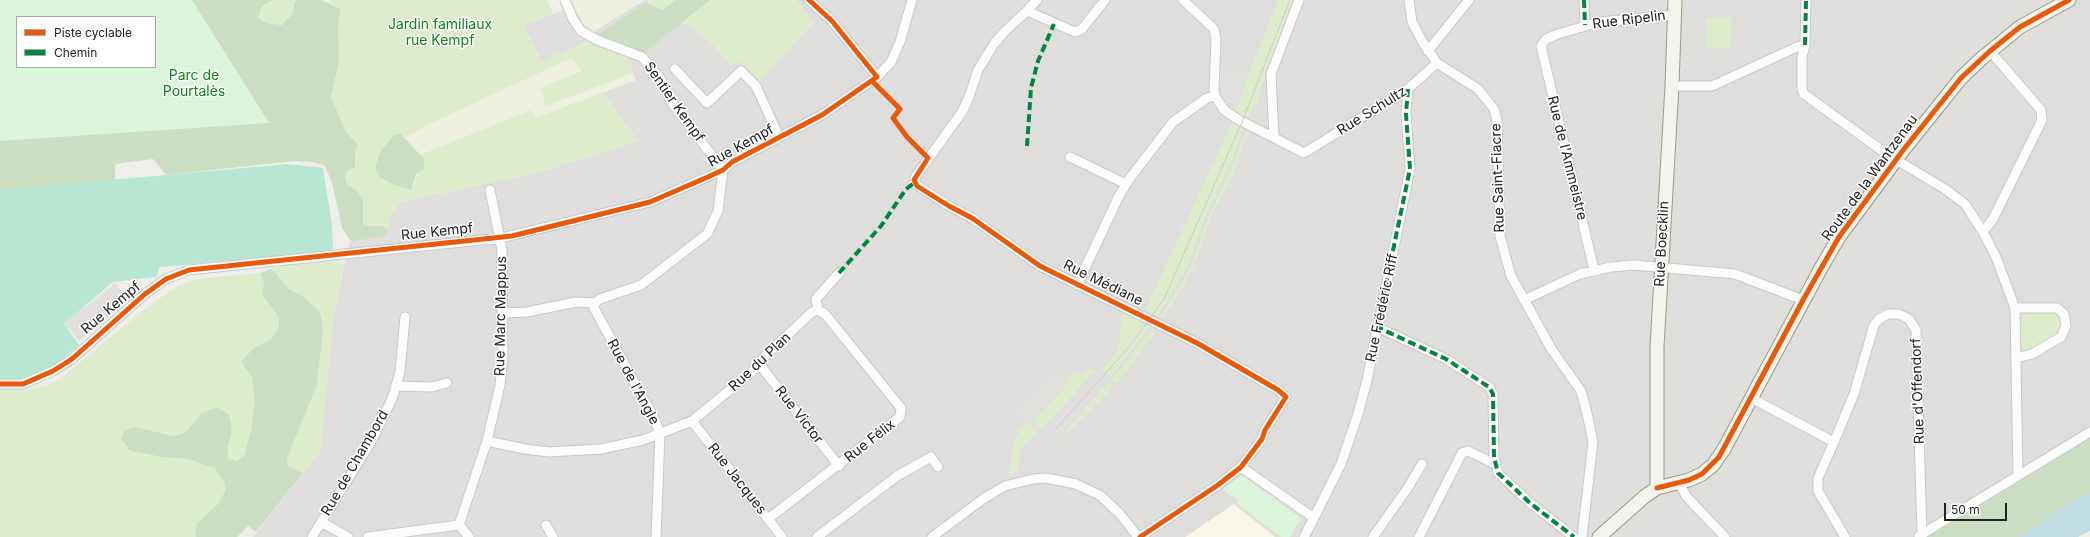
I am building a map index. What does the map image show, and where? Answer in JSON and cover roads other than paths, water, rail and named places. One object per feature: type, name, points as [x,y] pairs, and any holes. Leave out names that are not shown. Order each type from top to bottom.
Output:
[{"type":"street","name":"Sentier Kempf","points":[[565,0],[573,19],[581,31],[598,40],[642,57],[660,78],[672,103],[723,170]]},
{"type":"street","points":[[809,0],[832,21],[877,77]]},
{"type":"street","name":"Rue Kempf","points":[[0,384],[23,384],[54,371],[72,359],[145,294],[166,279],[189,270],[501,238],[650,202],[723,170],[732,162],[822,115],[877,77],[891,62],[900,42],[912,0]]},
{"type":"street","points":[[1037,0],[1028,11],[1075,32],[1082,29],[1106,0]]},
{"type":"street","points":[[1183,0],[1214,29],[1215,96],[1224,110],[1234,118],[1274,137],[1271,74],[1299,0]]},
{"type":"street","name":"Rue Saint-Fiacre","points":[[1410,0],[1412,22],[1428,51],[1437,63],[1478,89],[1494,109],[1497,120],[1500,236],[1511,276],[1552,350],[1581,391],[1593,442],[1582,537]]},
{"type":"street","points":[[1428,51],[1469,0]]},
{"type":"street","points":[[1584,0],[1585,25]]},
{"type":"street","name":"Rue Boecklin","points":[[1657,488],[1657,348],[1672,86],[1675,0]]},
{"type":"street","points":[[1806,0],[1805,45],[1802,63],[1802,89],[1804,94],[1896,160],[1945,189],[1965,204],[1984,232],[1996,257],[2015,308],[2018,476]]},
{"type":"street","name":"Route de la Wantzenau","points":[[1599,537],[1644,497],[1657,488],[1681,482],[1702,474],[1713,465],[1724,449],[1803,300],[1840,237],[1896,160],[1961,78],[1990,51],[2020,27],[2068,0]]},
{"type":"street","name":"Rue Médiane","points":[[1028,11],[1012,23],[994,44],[978,70],[969,97],[962,112],[920,170],[914,180],[914,183],[949,206],[972,218],[1040,266],[1197,343],[1278,390],[1286,397],[1265,430],[1262,439],[1241,467]]},
{"type":"street","name":"Rue Ripelin","points":[[1541,46],[1546,40],[1585,25],[1613,19],[1675,15]]},
{"type":"street","points":[[1672,86],[1712,86],[1797,47],[1805,45]]},
{"type":"street","name":"Rue de l'Ammeistre","points":[[1541,46],[1594,270]]},
{"type":"street","points":[[1984,232],[1993,219],[2042,120],[2041,110],[1990,51]]},
{"type":"street","name":"Rue Schultz","points":[[1274,137],[1304,153],[1408,89],[1437,63]]},
{"type":"street","points":[[734,64],[756,86],[779,137]]},
{"type":"street","name":"Sentier Kempf","points":[[675,69],[707,102],[741,71]]},
{"type":"street","name":"Rue Frédéric Riff","points":[[1304,537],[1341,464],[1358,414],[1367,380],[1410,169],[1406,114],[1408,89]]},
{"type":"street","points":[[1077,284],[1126,184],[1173,122],[1207,98],[1215,96]]},
{"type":"street","points":[[1070,157],[1126,184]]},
{"type":"street","points":[[504,313],[526,312],[576,302],[595,303],[600,299],[641,285],[706,234],[718,211],[723,170]]},
{"type":"street","name":"Rue Marc Mappus","points":[[459,524],[487,441],[500,385],[503,356],[504,313],[501,238],[490,190]]},
{"type":"street","points":[[1524,300],[1567,279],[1594,270],[1623,266],[1661,267],[1735,274],[1803,300]]},
{"type":"street","points":[[818,310],[816,299],[839,273]]},
{"type":"street","name":"Rue de l'Angle","points":[[595,303],[594,308],[598,318],[655,420],[660,434],[656,537]]},
{"type":"street","points":[[2015,308],[2057,308],[2064,314],[2066,326],[2061,337],[2032,354],[2016,358]]},
{"type":"street","name":"Rue du Plan","points":[[487,441],[525,449],[573,452],[620,445],[660,434],[692,421],[760,365],[763,358],[812,312],[818,310]]},
{"type":"street","name":"Rue Félix","points":[[768,519],[839,466],[900,417],[901,408],[825,314],[818,310]]},
{"type":"street","name":"Rue d'Offendorf","points":[[1834,442],[1854,394],[1874,325],[1879,319],[1888,314],[1899,314],[1910,319],[1916,330],[1920,536]]},
{"type":"street","name":"Rue de Chambord","points":[[312,537],[384,419],[396,386],[401,360],[405,317]]},
{"type":"street","points":[[1377,327],[1446,359],[1488,387],[1493,394],[1492,428],[1495,464],[1498,473],[1574,537]]},
{"type":"street","name":"Rue Victor","points":[[760,365],[839,466]]},
{"type":"street","points":[[396,386],[432,387],[448,383]]},
{"type":"street","points":[[1751,398],[1834,442],[1818,478],[1818,490],[1845,537]]},
{"type":"street","name":"Rue Jacques","points":[[692,421],[782,537]]},
{"type":"street","points":[[1920,536],[2090,432]]},
{"type":"street","points":[[1419,537],[1462,453],[1468,451],[1495,464]]},
{"type":"street","points":[[817,537],[897,476],[931,457],[938,467]]},
{"type":"street","points":[[1373,537],[1407,489],[1422,464]]},
{"type":"street","points":[[932,537],[982,499],[1005,486],[1033,479],[1051,478],[1076,484],[1101,496],[1120,514],[1139,537],[1205,494],[1241,467],[1314,518]]},
{"type":"street","points":[[1681,482],[1686,496],[1726,537]]},
{"type":"street","points":[[321,522],[348,537]]},
{"type":"street","points":[[368,537],[405,534],[459,524],[469,537]]},
{"type":"street","points":[[546,525],[553,537]]},
{"type":"water","points":[[2090,493],[2090,531],[2078,537],[2018,537],[2041,523],[2057,510]]},
{"type":"tram line","points":[[1055,430],[1129,347],[1164,299],[1242,122],[1290,0]]},
{"type":"park label","name":"Jardin familiaux rue Kempf","points":[[440,34]]},
{"type":"park label","name":"Parc de Pourtalès","points":[[194,84]]}]
